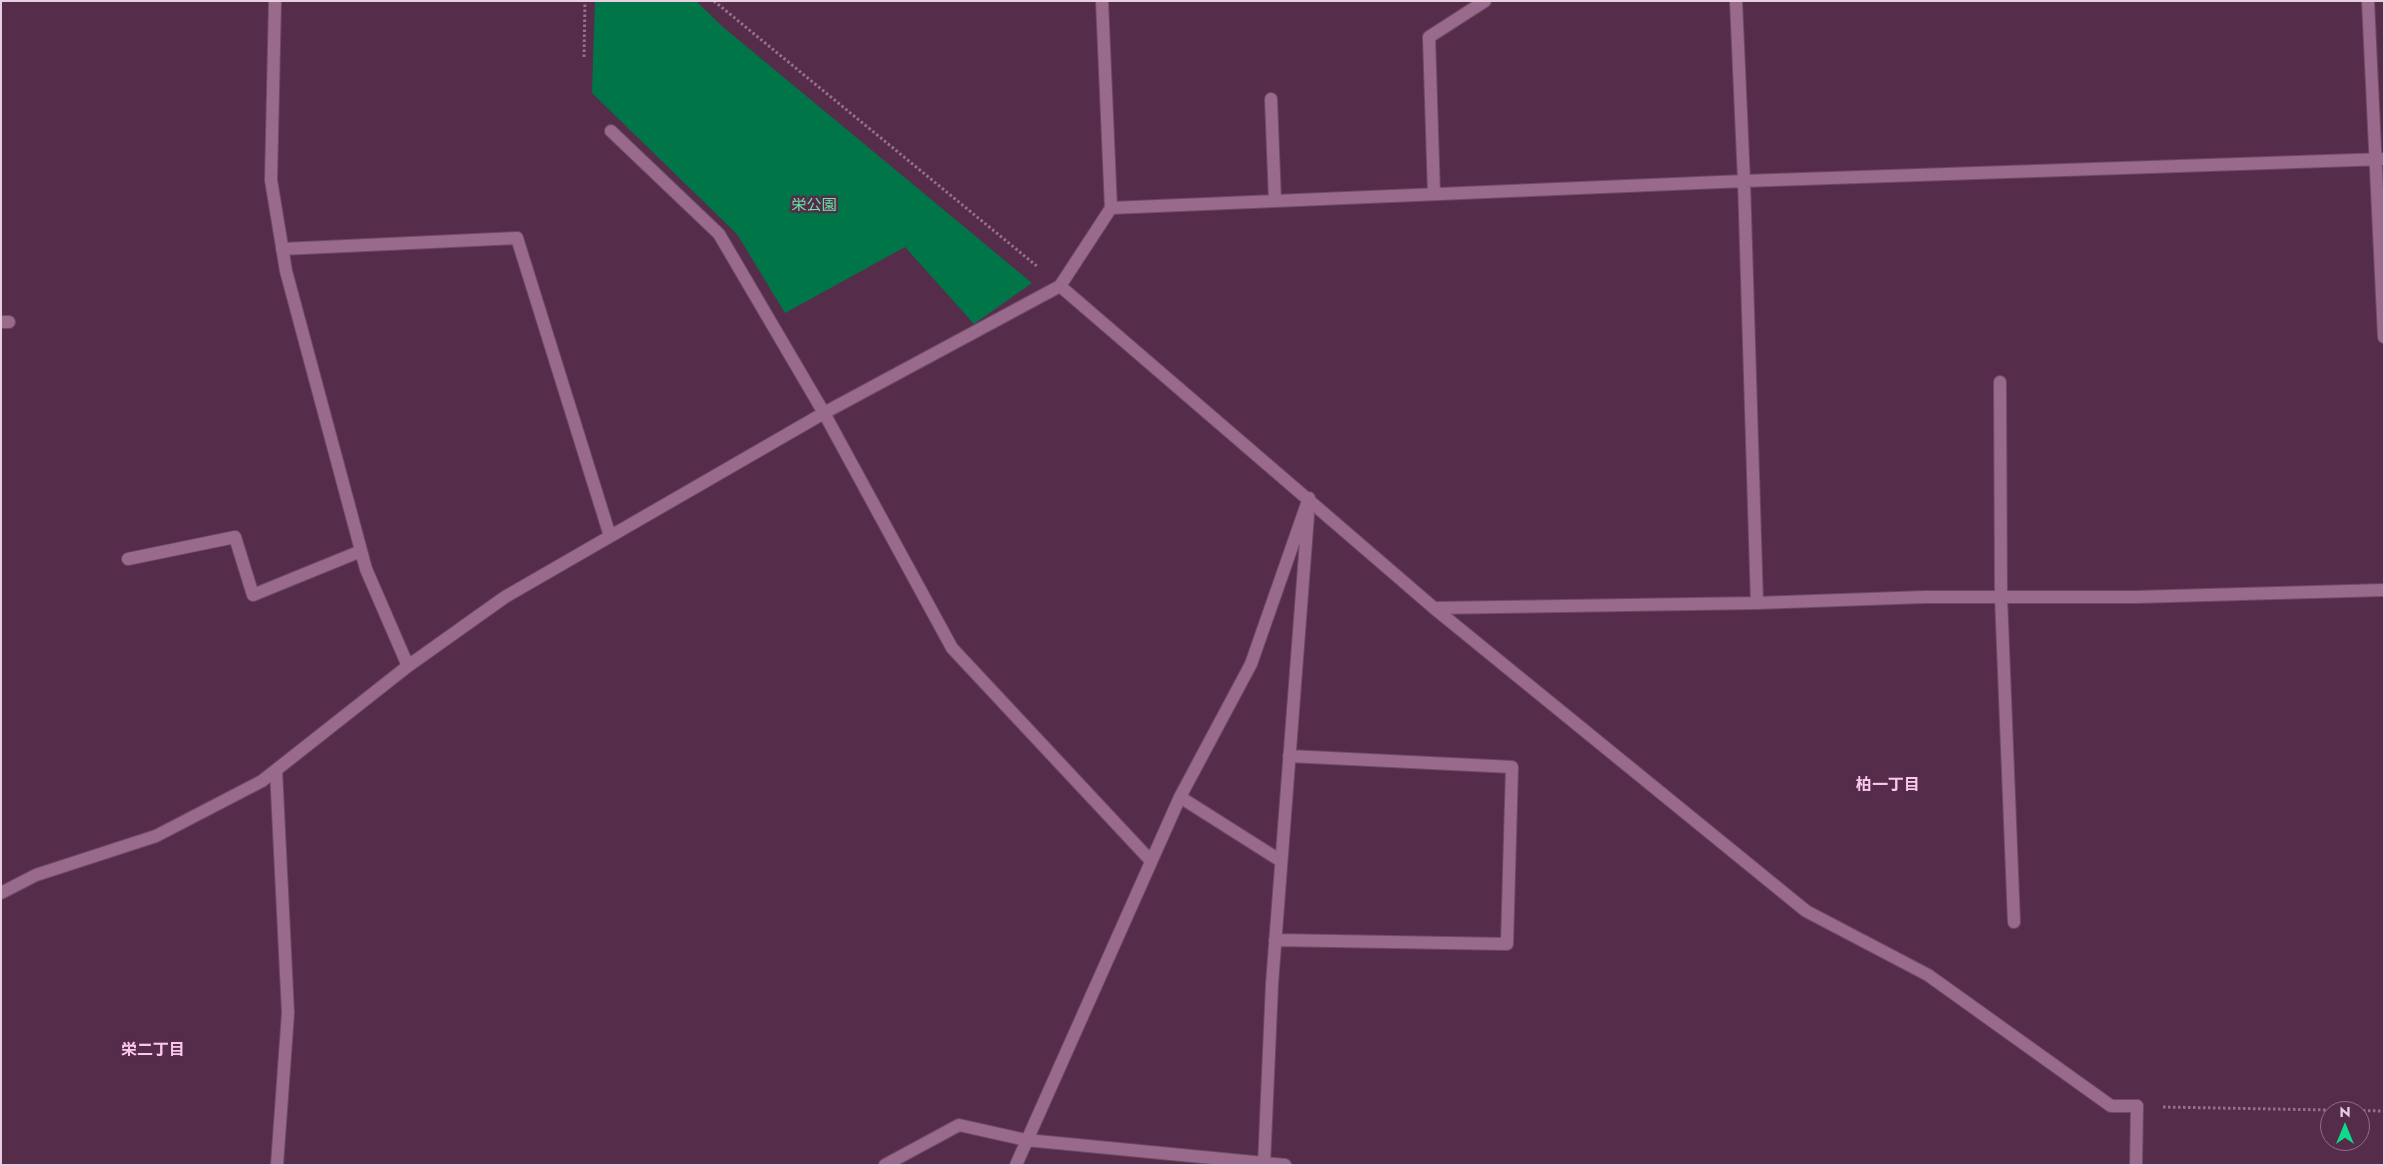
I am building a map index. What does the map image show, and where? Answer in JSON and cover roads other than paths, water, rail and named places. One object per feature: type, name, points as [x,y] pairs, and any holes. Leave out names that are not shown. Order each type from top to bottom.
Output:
[{"type":"street","points":[[275,1],[271,180],[286,271],[366,569],[408,666]]},
{"type":"street","points":[[1,893],[36,875],[156,836],[262,781],[408,666],[505,598],[824,412],[1060,286],[1112,208],[1102,1]]},
{"type":"street","points":[[1434,194],[1430,37],[1485,1]]},
{"type":"street","points":[[1736,1],[1744,181],[1757,603]]},
{"type":"street","points":[[2368,1],[2380,159],[2384,336]]},
{"type":"street","points":[[1271,99],[1275,201]]},
{"type":"street","points":[[611,132],[719,234],[824,412],[952,648],[1151,861]]},
{"type":"street","points":[[1112,208],[1744,181],[2380,159]]},
{"type":"street","points":[[282,249],[517,238],[610,536]]},
{"type":"street","points":[[1060,286],[1309,498],[1434,608],[1806,911],[1928,975],[2111,1106],[2138,1106],[2136,1165]]},
{"type":"street","points":[[2000,382],[2001,597],[2014,922]]},
{"type":"street","points":[[1264,1164],[1275,940],[1309,498]]},
{"type":"street","points":[[1016,1165],[1180,797],[1251,664],[1309,498]]},
{"type":"street","points":[[128,559],[235,537],[253,596],[361,551]]},
{"type":"street","points":[[1434,608],[1757,603],[1925,597],[2136,597],[2384,590]]},
{"type":"street","points":[[1275,940],[1507,944],[1512,767],[1289,756]]},
{"type":"street","points":[[276,770],[288,1013],[277,1165]]},
{"type":"street","points":[[1180,797],[1281,860]]},
{"type":"street","points":[[885,1165],[959,1125],[1026,1140],[1286,1165]]},
{"type":"district","name":"柏一丁目","points":[[1888,786]]},
{"type":"district","name":"栄二丁目","points":[[153,1051]]},
{"type":"park label","name":"栄公園","points":[[814,206]]}]
